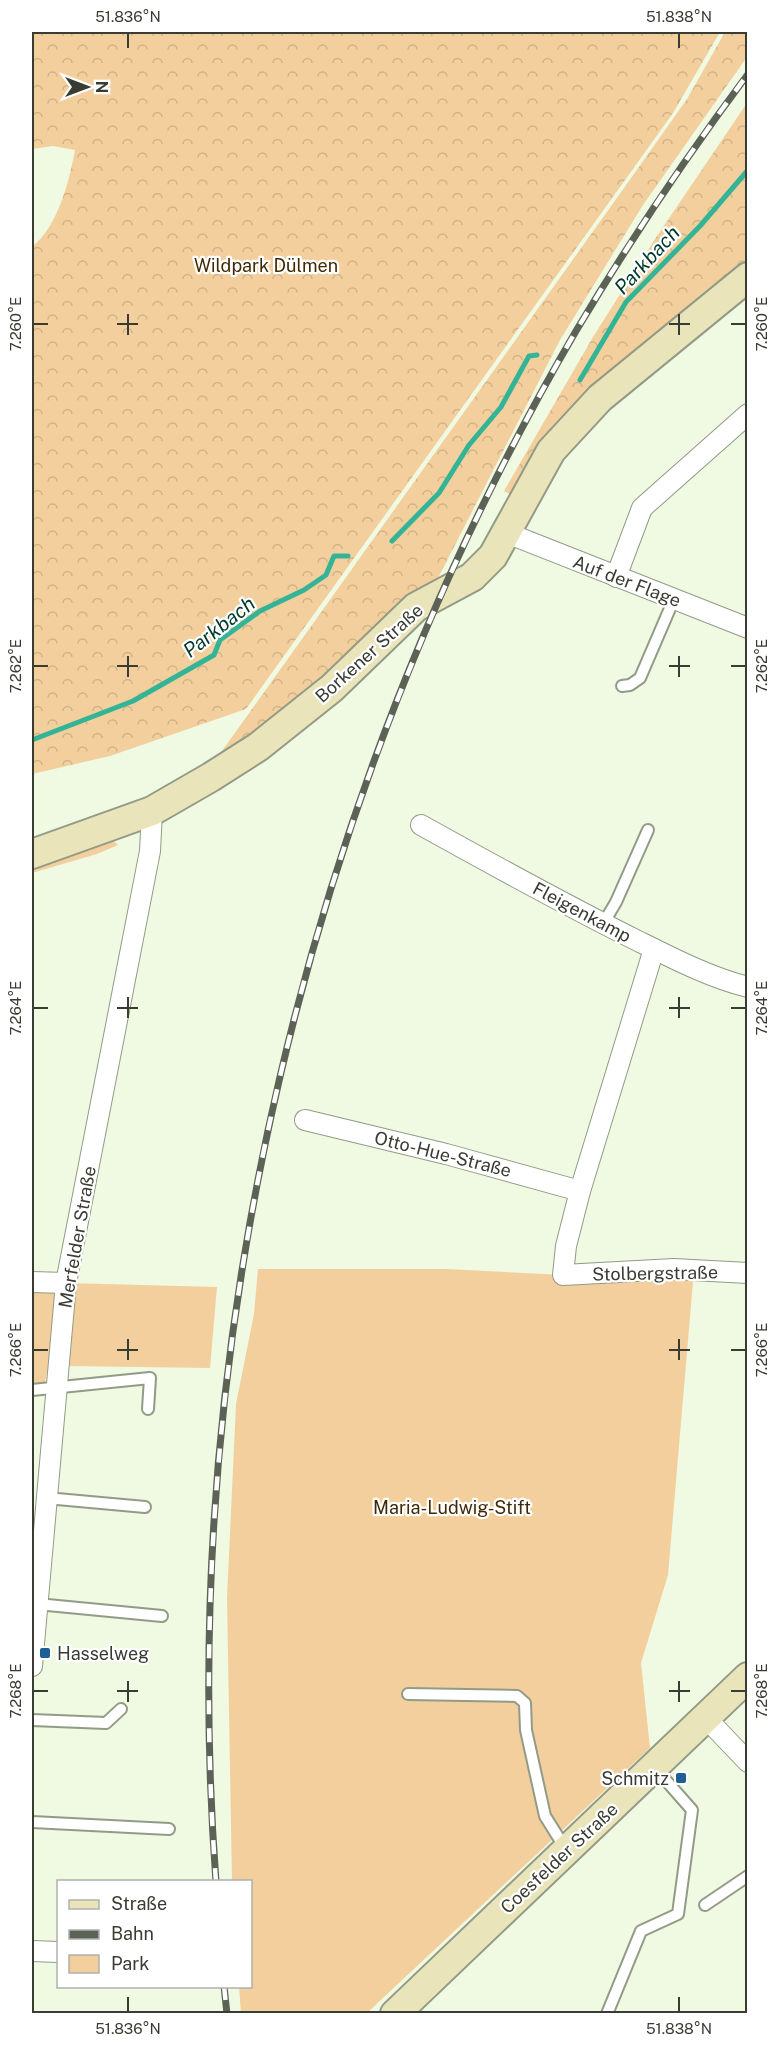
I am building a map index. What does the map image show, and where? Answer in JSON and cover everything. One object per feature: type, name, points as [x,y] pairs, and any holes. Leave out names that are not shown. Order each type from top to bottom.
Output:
[{"type":"street","name":"Borkener Straße","points":[[32,854],[152,811],[258,747],[332,688],[416,607],[472,577],[483,568],[507,533],[551,451],[600,398],[747,277]]},
{"type":"street","points":[[616,577],[642,508],[747,414]]},
{"type":"street","name":"Auf der Flage","points":[[507,533],[747,628]]},
{"type":"street","name":"Merfelder Straße","points":[[32,1666],[33,1631],[66,1283],[150,851],[152,811]]},
{"type":"street","name":"Fleigenkamp","points":[[422,825],[479,859],[603,924],[654,949],[747,987]]},
{"type":"street","points":[[580,1191],[654,949]]},
{"type":"street","name":"Otto-Hue-Straße","points":[[305,1120],[446,1154],[580,1191]]},
{"type":"street","name":"Stolbergstraße","points":[[580,1191],[566,1246],[563,1275],[674,1269],[747,1273]]},
{"type":"street","points":[[32,1282],[66,1283]]},
{"type":"street","name":"Coesfelder Straße","points":[[394,2013],[655,1768],[747,1677]]},
{"type":"street","points":[[705,1718],[747,1762]]},
{"type":"street","points":[[32,1951],[57,1952]]},
{"type":"lane","points":[[622,686],[635,683],[640,678],[674,599]]},
{"type":"lane","points":[[603,924],[616,902],[648,830]]},
{"type":"lane","points":[[32,1390],[150,1378],[148,1409]]},
{"type":"lane","points":[[46,1498],[145,1507]]},
{"type":"lane","points":[[37,1604],[162,1616]]},
{"type":"lane","points":[[408,1694],[517,1696],[525,1703],[526,1730],[545,1816],[567,1851]]},
{"type":"lane","points":[[32,1720],[106,1723],[121,1709]]},
{"type":"lane","points":[[607,2013],[641,1931],[678,1914],[692,1810],[655,1768]]},
{"type":"lane","points":[[32,1822],[169,1829]]},
{"type":"lane","points":[[705,1905],[747,1876]]},
{"type":"green space","name":"Wildpark Dülmen","points":[[32,32],[720,32],[673,113],[246,709],[110,756],[32,774],[32,247],[49,227],[61,203],[75,150],[53,146],[32,149]]},
{"type":"green space","points":[[725,32],[747,32],[747,57],[643,205],[560,340],[434,586],[319,690],[217,758],[687,99]]},
{"type":"green space","points":[[747,103],[747,260],[513,496],[504,491],[593,337],[655,239]]},
{"type":"green space","points":[[110,838],[118,845],[97,854],[32,873],[32,863]]},
{"type":"green space","name":"Maria-Ludwig-Stift","points":[[258,1269],[447,1269],[563,1275],[694,1270],[668,1575],[641,1663],[650,1748],[367,2013],[241,2013],[239,1988],[252,1988],[252,1880],[232,1880],[227,1598],[236,1404],[254,1314]]},
{"type":"green space","points":[[66,1283],[217,1287],[210,1368],[67,1366]]},
{"type":"green space","points":[[60,1291],[45,1384],[32,1385],[32,1292]]},
{"type":"waterway","name":"Parkbach","points":[[580,380],[626,302],[700,226],[748,170]]},
{"type":"waterway","points":[[392,541],[439,493],[469,445],[501,407],[529,356],[537,355]]},
{"type":"waterway","name":"Parkbach","points":[[32,740],[133,701],[214,655],[220,640],[260,611],[304,590],[326,575],[334,556],[348,556]]},
{"type":"railway","points":[[216,1880],[209,1680],[217,1479],[241,1278],[279,1080],[332,884],[400,694],[481,509],[596,298],[659,200],[748,74]]},
{"type":"railway","points":[[224,1988],[227,2014]]},
{"type":"place","name":"Hasselweg","points":[[45,1653]]},
{"type":"place","name":"Schmitz","points":[[681,1778]]}]
